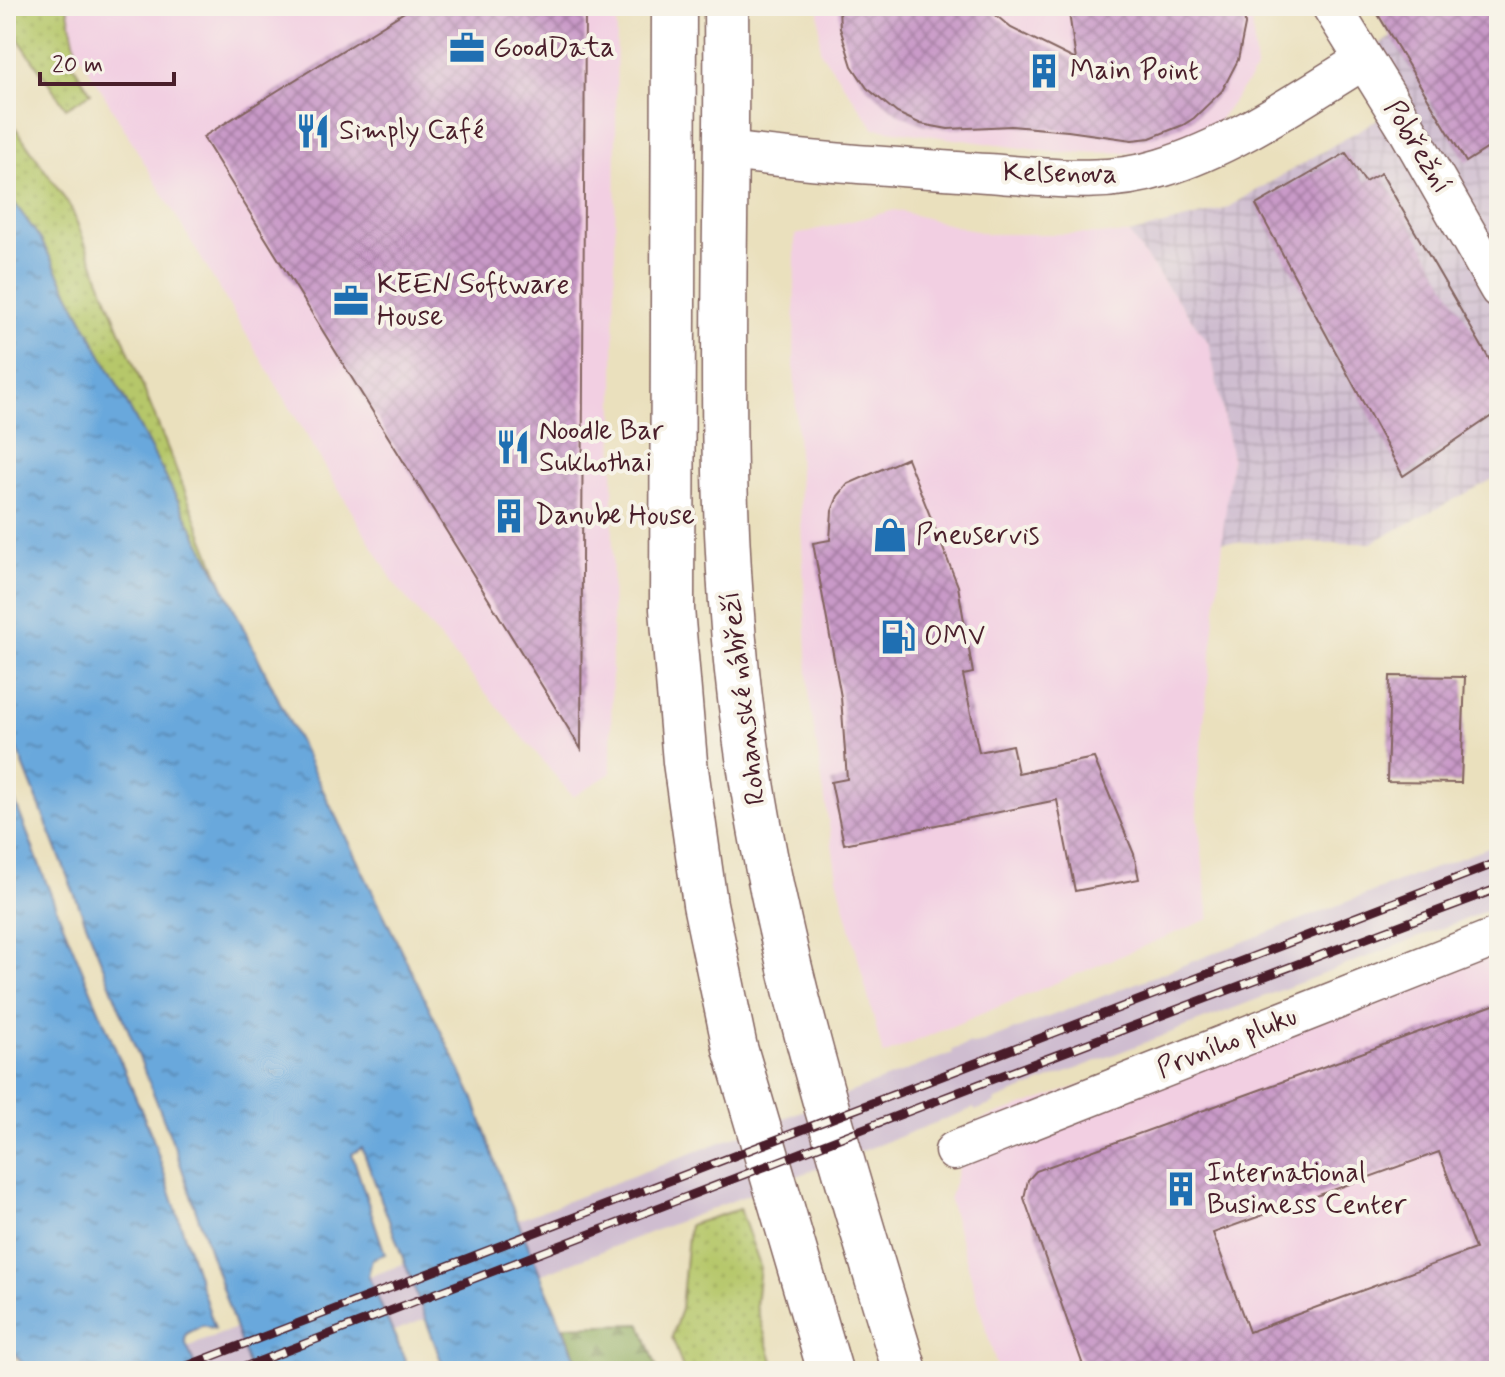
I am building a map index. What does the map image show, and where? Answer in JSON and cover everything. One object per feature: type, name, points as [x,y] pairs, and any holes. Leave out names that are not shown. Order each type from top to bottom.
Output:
[{"type":"main road","points":[[674,6],[672,609],[685,762],[705,904],[735,1048],[830,1371]]},
{"type":"main road","name":"Rohanské nábřeží","points":[[726,6],[728,151],[725,315],[730,591],[748,757],[774,894],[807,1036],[905,1371]]},
{"type":"street","name":"Pobřežní","points":[[1331,6],[1409,132],[1499,289]]},
{"type":"street","name":"Kelsenova","points":[[728,151],[1030,177],[1124,177],[1162,168],[1205,150],[1249,128],[1364,60]]},
{"type":"street","name":"Prvního pluku","points":[[954,1151],[1499,936]]},
{"type":"shaded area","name":"Danube House","points":[[51,6],[617,6],[611,773],[573,797],[396,586]]},
{"type":"shaded area","name":"Main Point","points":[[819,6],[1251,6],[1256,70],[1215,126],[1156,152],[1059,153],[874,128],[820,51]]},
{"type":"shaded area","points":[[1444,6],[1499,6],[1499,476],[1371,543],[1222,542],[1232,458],[1209,343],[1129,234],[1225,209],[1412,99],[1378,45]]},
{"type":"shaded area","points":[[895,210],[987,234],[1129,234],[1209,343],[1232,458],[1196,797],[1209,919],[883,1055],[837,877],[809,697],[794,367],[795,235]]},
{"type":"shaded area","points":[[1499,843],[1499,906],[1001,1098],[975,1111],[974,1108],[290,1371],[124,1371],[953,1053],[952,1050],[981,1043]]},
{"type":"shaded area","points":[[1499,943],[1499,1371],[998,1371],[949,1200],[972,1123]]},
{"type":"green space","points":[[6,6],[67,6],[76,51],[68,57],[91,93],[66,108],[6,21]]},
{"type":"green space","points":[[6,114],[71,208],[223,586],[41,240],[6,191]]},
{"type":"green space","points":[[740,1209],[760,1266],[756,1306],[776,1371],[684,1371],[672,1337],[681,1308],[689,1225]]},
{"type":"green space","points":[[641,1324],[658,1371],[581,1371],[564,1326]]},
{"type":"water","points":[[6,191],[41,240],[223,586],[474,1099],[504,1188],[581,1371],[445,1371],[362,1148],[352,1154],[385,1254],[372,1259],[368,1276],[410,1371],[250,1371],[175,1148],[6,721]]},
{"type":"water","points":[[6,778],[55,905],[152,1136],[215,1329],[203,1325],[186,1334],[185,1341],[197,1371],[29,1371],[6,1344]]},
{"type":"building","name":"Danube House","points":[[414,6],[585,6],[581,749],[203,137]]},
{"type":"building","name":"Main Point","points":[[839,6],[985,6],[1011,28],[1076,60],[1068,6],[1244,6],[1245,25],[1238,60],[1222,91],[1183,125],[1150,138],[1132,140],[1011,126],[948,129],[921,124],[897,113],[867,88],[852,66],[840,28]]},
{"type":"building","points":[[1373,6],[1499,6],[1499,141],[1466,162]]},
{"type":"building","points":[[1346,153],[1365,182],[1381,173],[1499,376],[1499,411],[1403,476],[1256,205]]},
{"type":"building","points":[[907,458],[958,586],[973,673],[963,675],[979,752],[1012,745],[1018,773],[1094,758],[1134,854],[1139,879],[1075,891],[1057,800],[844,844],[831,782],[847,779],[841,697],[813,543],[830,540],[832,511],[838,496],[848,484]]},
{"type":"building","points":[[1390,676],[1465,677],[1461,783],[1387,782]]},
{"type":"building","name":"International Business Center","points":[[1499,1003],[1499,1371],[1085,1371],[1024,1198],[1028,1180],[1036,1171]],"holes":[[[1439,1152],[1475,1249],[1249,1332],[1213,1233]]]},
{"type":"railway","points":[[174,1371],[1499,862]]},
{"type":"railway","points":[[234,1371],[1499,888]]},
{"type":"place","name":"GoodData","points":[[467,48]]},
{"type":"place","name":"Main Point","points":[[1044,71]]},
{"type":"place","name":"Simply Café","points":[[313,131]]},
{"type":"place","name":"KEEN Software House","points":[[351,301]]},
{"type":"place","name":"Noodle Bar Sukhothai","points":[[513,447]]},
{"type":"place","name":"Danube House","points":[[509,516]]},
{"type":"place","name":"Pneuservis","points":[[890,535]]},
{"type":"place","name":"OMV","points":[[898,637]]},
{"type":"place","name":"International Business Center","points":[[1181,1189]]}]
